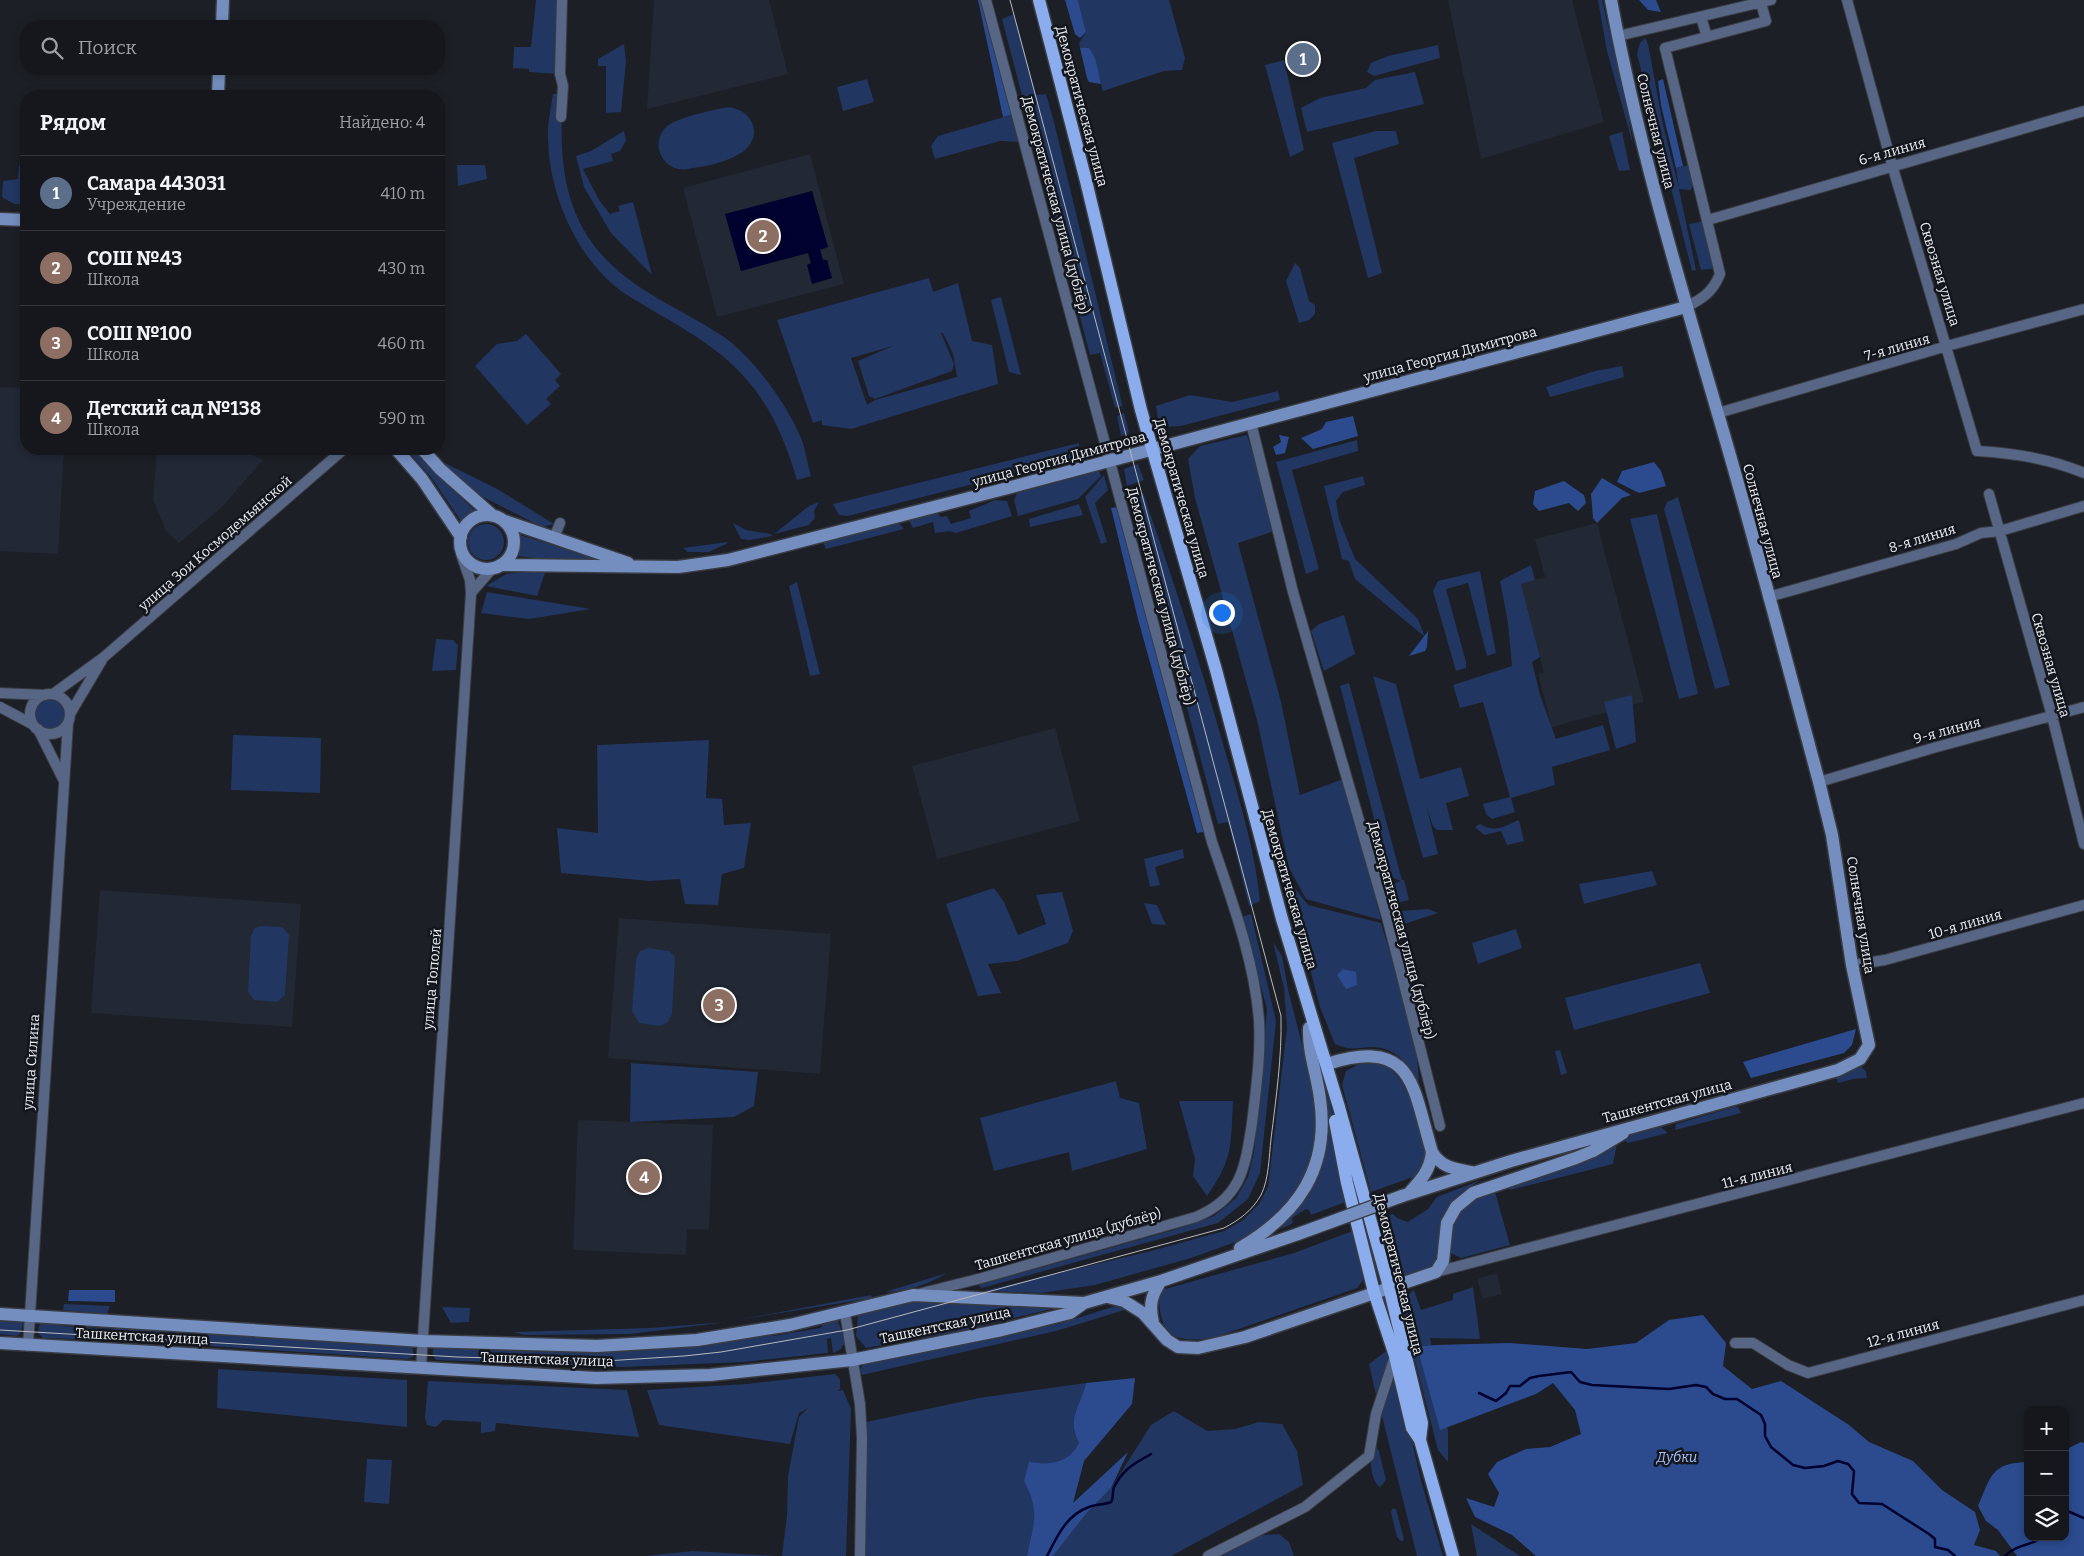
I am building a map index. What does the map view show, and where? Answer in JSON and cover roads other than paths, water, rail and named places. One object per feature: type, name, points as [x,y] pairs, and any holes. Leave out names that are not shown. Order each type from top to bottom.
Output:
[{"type":"main road","points":[[222,20],[224,0]]},
{"type":"main road","name":"Демократическая улица","points":[[1039,0],[1086,181],[1130,368],[1306,1002],[1328,1064],[1388,1287],[1422,1423],[1420,1440]]},
{"type":"main road","name":"Солнечная улица","points":[[1611,0],[1647,162],[1819,782],[1835,853],[1852,965],[1869,1036],[1866,1052]]},
{"type":"main road","points":[[218,90],[219,75]]},
{"type":"main road","points":[[0,219],[20,220]]},
{"type":"main road","name":"улица Георгия Димитрова","points":[[497,567],[678,567],[728,560],[1686,307]]},
{"type":"main road","points":[[401,455],[422,479],[461,537]]},
{"type":"main road","points":[[427,455],[440,469],[491,514],[506,520],[514,538],[510,557],[497,567],[485,571],[473,566],[461,554],[461,537],[463,528],[470,522],[491,514]]},
{"type":"main road","name":"улица Георгия Димитрова","points":[[506,520],[640,567]]},
{"type":"main road","name":"Демократическая улица","points":[[1306,1002],[1309,1028],[1336,1124],[1347,1183],[1374,1292],[1395,1356],[1412,1428],[1420,1440],[1453,1556]]},
{"type":"main road","points":[[1216,1262],[1275,1224],[1298,1199],[1311,1177],[1318,1158],[1322,1124],[1320,1098],[1308,1046],[1309,1028]]},
{"type":"main road","name":"Ташкентская улица","points":[[0,1343],[596,1378],[710,1375],[852,1360],[1011,1328],[1070,1313],[1084,1303],[1161,1281],[1472,1172],[1838,1070],[1850,1065],[1866,1052]]},
{"type":"main road","points":[[1328,1064],[1345,1059],[1374,1055],[1388,1058],[1401,1068],[1411,1082],[1432,1152],[1442,1165],[1472,1172]]},
{"type":"main road","points":[[1107,1296],[1131,1304],[1142,1313],[1159,1334],[1178,1346],[1198,1348],[1245,1337],[1436,1272],[1443,1261],[1447,1223],[1456,1207],[1473,1193],[1593,1151],[1631,1127]]},
{"type":"main road","points":[[1405,1195],[1427,1173],[1431,1164],[1432,1152]]},
{"type":"main road","points":[[1154,1326],[1150,1309],[1152,1296],[1161,1281]]},
{"type":"main road","name":"Ташкентская улица","points":[[0,1314],[423,1340],[597,1346],[688,1340],[790,1325],[913,1295],[1084,1303]]},
{"type":"street","points":[[561,117],[564,86],[560,74],[562,0]]},
{"type":"street","name":"Демократическая улица (дублёр)","points":[[986,0],[1211,836],[1235,912],[1254,984],[1259,1020],[1259,1053],[1255,1095],[1246,1163],[1238,1183],[1227,1199]]},
{"type":"street","name":"Сквозная улица","points":[[1847,0],[1892,165],[1977,451],[2010,453],[2069,466],[2084,473]]},
{"type":"street","points":[[1618,36],[1766,1],[1766,21],[1665,48],[1720,274],[1710,292],[1686,307]]},
{"type":"street","points":[[1701,17],[1707,37]]},
{"type":"street","name":"6-я линия","points":[[1708,220],[1892,165],[2084,111]]},
{"type":"street","name":"7-я линия","points":[[1718,413],[1947,346],[2084,309]]},
{"type":"street","name":"Демократическая улица (дублёр)","points":[[1251,423],[1293,592],[1387,917],[1440,1126]]},
{"type":"street","name":"улица Зои Космодемьянской","points":[[49,694],[104,657],[337,455]]},
{"type":"street","name":"Сквозная улица","points":[[1989,494],[2052,716],[2084,844]]},
{"type":"street","name":"8-я линия","points":[[1768,597],[1956,544],[1981,533],[2000,531],[2084,506]]},
{"type":"street","points":[[554,538],[560,523]]},
{"type":"street","name":"улица Тополей","points":[[421,1368],[471,593],[470,580],[461,554]]},
{"type":"street","points":[[471,593],[497,567]]},
{"type":"street","name":"улица Зои Космодемьянской","points":[[69,719],[104,657]]},
{"type":"street","points":[[0,693],[49,694],[62,697],[69,705],[69,719],[61,730],[52,734],[0,707]]},
{"type":"street","points":[[49,694],[36,700],[31,708],[35,726],[64,780]]},
{"type":"street","name":"9-я линия","points":[[1819,782],[1932,748],[2084,707]]},
{"type":"street","name":"улица Силина","points":[[28,1346],[69,719]]},
{"type":"street","name":"10-я линия","points":[[1852,965],[1885,960],[2084,905]]},
{"type":"street","name":"11-я линия","points":[[1436,1272],[2084,1103]]},
{"type":"street","name":"Ташкентская улица (дублёр)","points":[[913,1295],[982,1278],[1196,1217],[1213,1210],[1227,1199]]},
{"type":"street","name":"12-я линия","points":[[1735,1343],[1753,1342],[1788,1365],[1808,1373],[2084,1300]]},
{"type":"street","points":[[845,1313],[862,1438],[860,1556]]},
{"type":"street","points":[[1208,1556],[1304,1507],[1368,1456],[1376,1414],[1395,1356]]},
{"type":"waterway","points":[[1479,1393],[1496,1401],[1506,1393],[1510,1386],[1520,1386],[1530,1378],[1571,1372],[1580,1382],[1592,1385],[1669,1389],[1696,1385],[1706,1387],[1713,1394],[1725,1399],[1737,1399],[1761,1415],[1765,1424],[1765,1436],[1771,1447],[1793,1465],[1805,1468],[1824,1466],[1838,1461],[1848,1464],[1854,1471],[1852,1494],[1859,1503],[1882,1504],[1929,1534],[1935,1539],[1935,1547],[1948,1550],[1955,1556]]},
{"type":"waterway","points":[[1047,1556],[1063,1527],[1074,1515],[1094,1505],[1111,1502],[1114,1487],[1122,1475],[1130,1467],[1151,1454]]},
{"type":"waterway","points":[[2069,1512],[2084,1518]]},
{"type":"waterway","points":[[2005,1556],[2014,1549],[2036,1541]]},
{"type":"tram line","points":[[0,1330],[457,1357],[605,1361],[684,1356],[721,1352],[847,1330],[1224,1228],[1235,1222],[1254,1206],[1266,1182],[1280,1062],[1281,1016],[1010,0]]},
{"type":"place","name":"Самара 443031","points":[[1303,59]]},
{"type":"place","name":"СОШ №43","points":[[763,236]]},
{"type":"place","name":"СОШ №100","points":[[719,1005]]},
{"type":"place","name":"Детский сад №138","points":[[644,1177]]},
{"type":"park label","name":"Дубки","points":[[1677,1457]]}]
